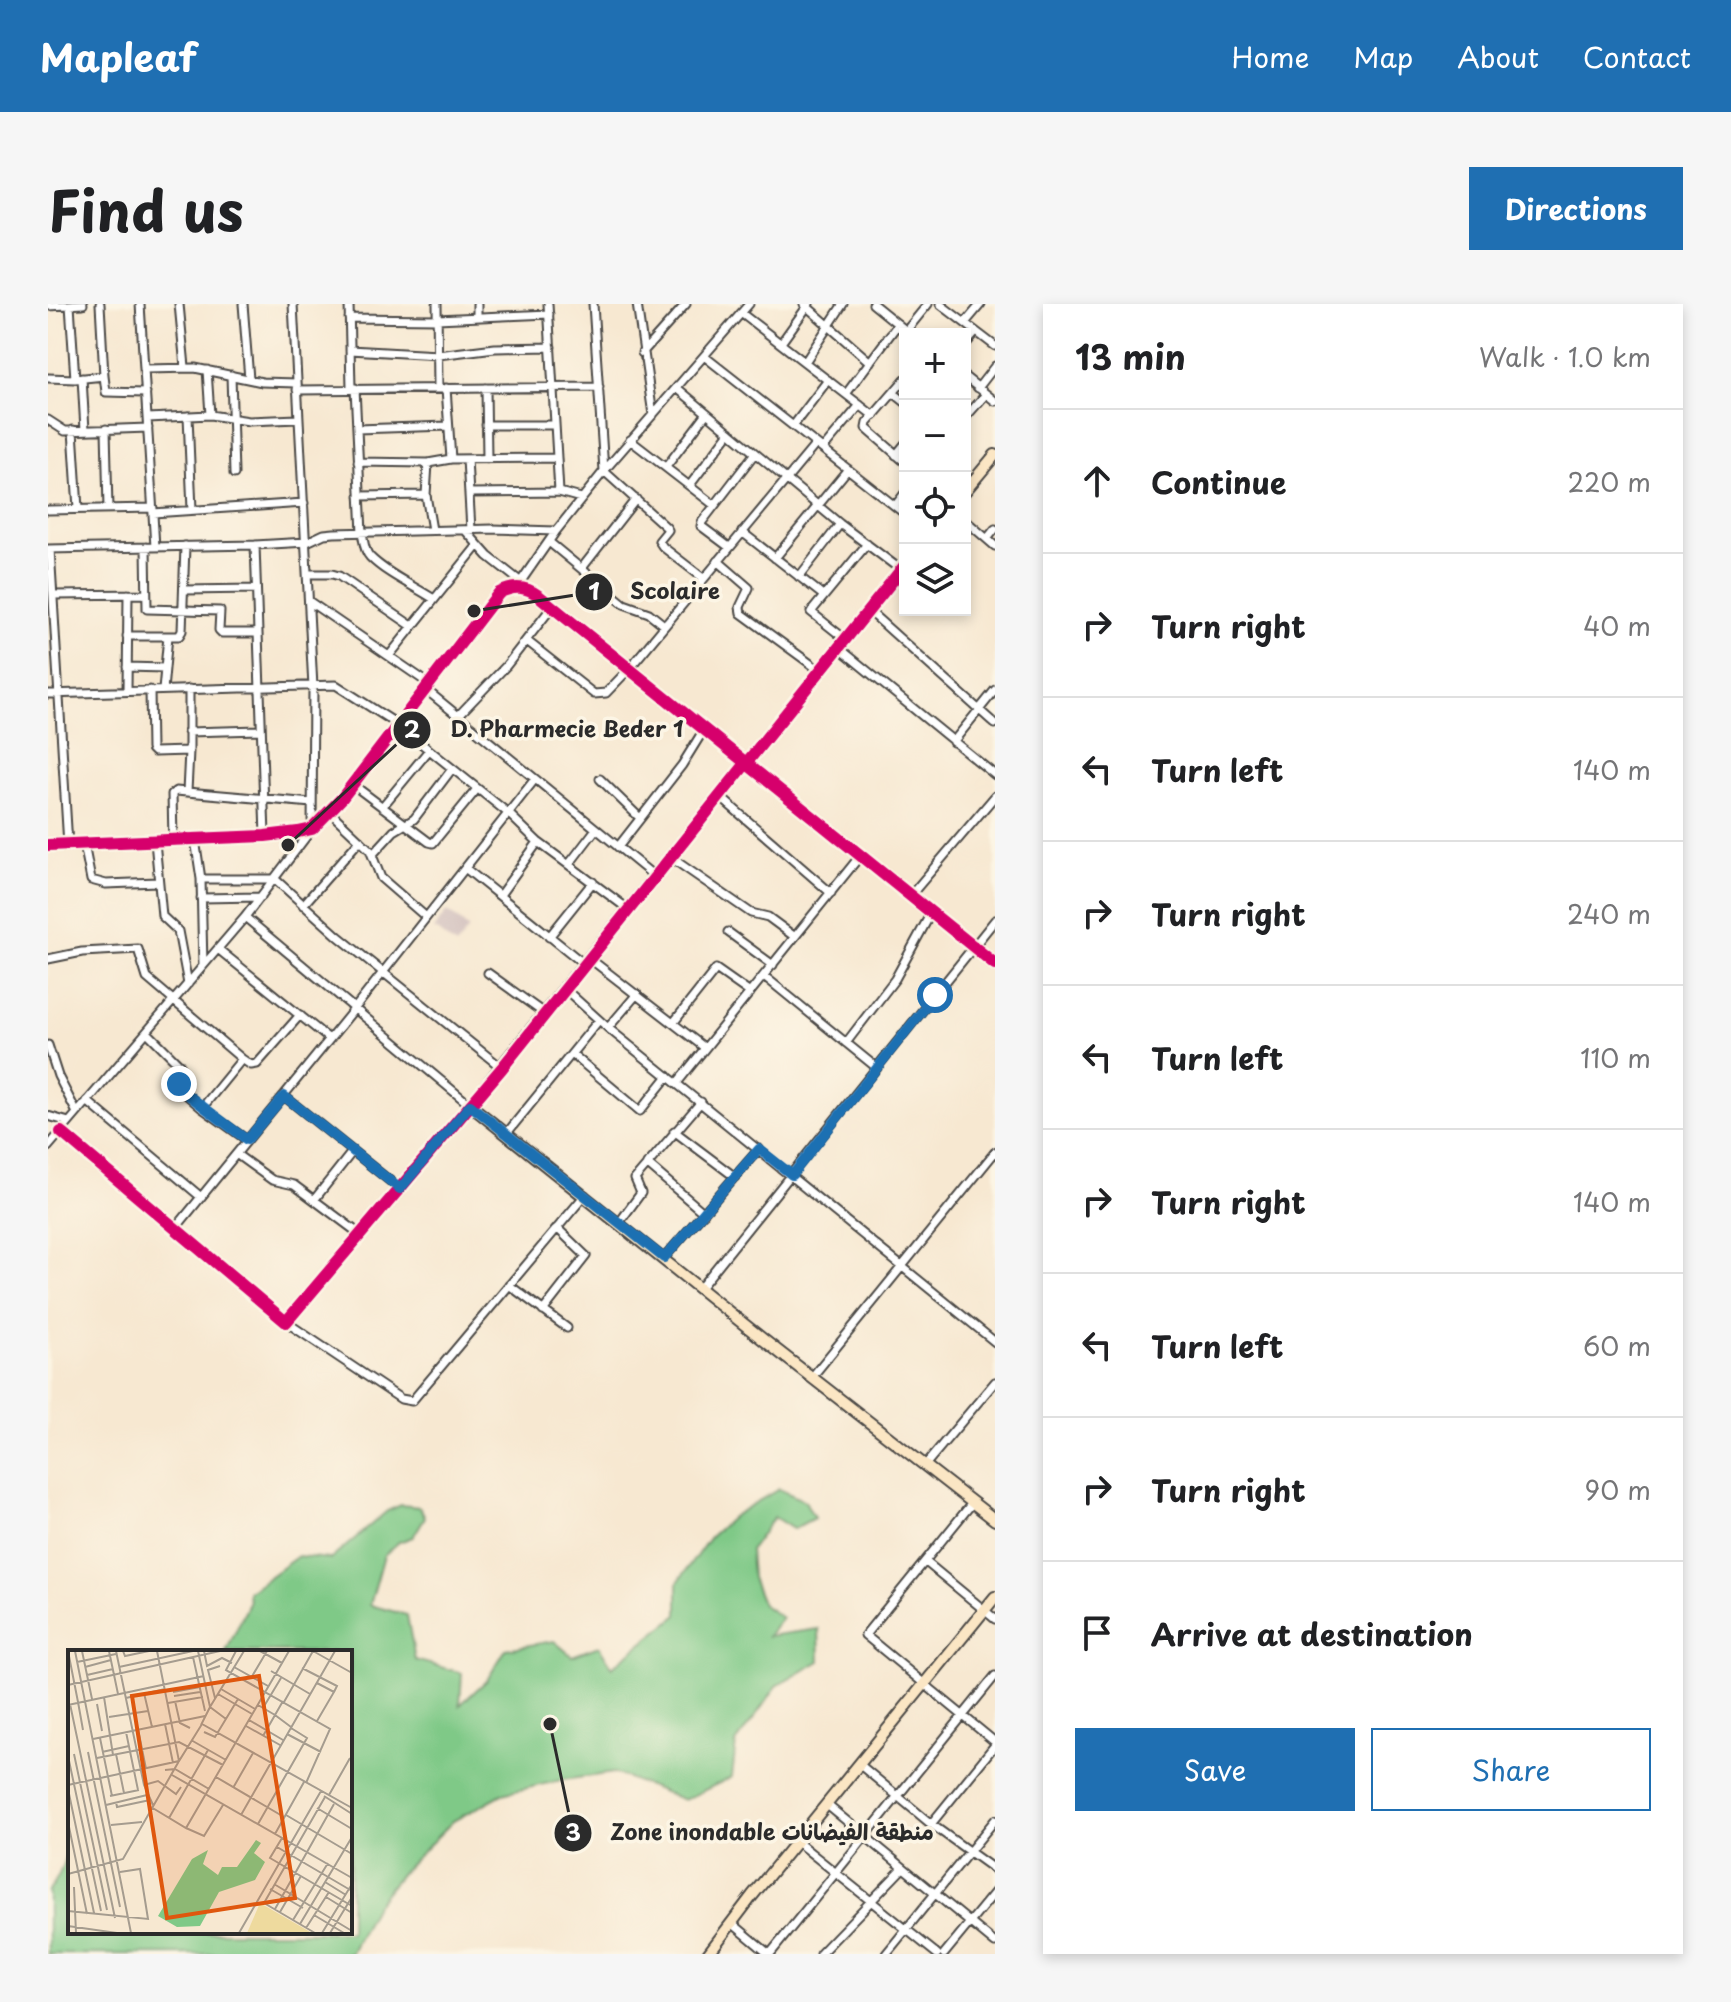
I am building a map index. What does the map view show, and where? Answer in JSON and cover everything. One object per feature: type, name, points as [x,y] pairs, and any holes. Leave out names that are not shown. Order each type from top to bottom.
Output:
[{"type":"street","points":[[48,306],[83,304]]},
{"type":"street","points":[[100,304],[106,392],[146,393]]},
{"type":"street","points":[[140,304],[153,510],[147,609],[220,611],[219,630],[222,633],[257,633]]},
{"type":"street","points":[[179,304],[185,367]]},
{"type":"street","points":[[243,304],[249,379]]},
{"type":"street","points":[[293,304],[310,602],[312,829]]},
{"type":"street","points":[[349,304],[362,533],[369,556],[434,599]]},
{"type":"street","points":[[437,304],[438,355],[451,459]]},
{"type":"street","points":[[477,304],[477,317]]},
{"type":"street","points":[[548,304],[559,492]]},
{"type":"street","points":[[593,304],[604,471],[666,527],[668,530],[659,541],[663,547],[703,578]]},
{"type":"street","points":[[637,304],[653,415]]},
{"type":"street","points":[[642,353],[686,304]]},
{"type":"street","points":[[48,1147],[245,917],[499,593],[519,584],[581,498],[749,304]]},
{"type":"street","points":[[805,362],[843,304]]},
{"type":"street","points":[[873,304],[903,328]]},
{"type":"street","points":[[911,328],[928,304]]},
{"type":"street","points":[[940,304],[994,342]]},
{"type":"street","points":[[965,323],[981,304]]},
{"type":"street","points":[[70,305],[85,430]]},
{"type":"street","points":[[781,343],[807,305],[870,362]]},
{"type":"street","points":[[741,313],[874,416]]},
{"type":"street","points":[[349,318],[437,319],[549,314]]},
{"type":"street","points":[[846,394],[898,324]]},
{"type":"street","points":[[971,338],[976,332]]},
{"type":"street","points":[[350,350],[438,355],[495,348],[551,347]]},
{"type":"street","points":[[704,356],[899,509]]},
{"type":"street","points":[[971,408],[995,366]]},
{"type":"street","points":[[145,369],[185,367],[297,387],[599,387]]},
{"type":"street","points":[[207,370],[210,415]]},
{"type":"street","points":[[231,375],[234,474]]},
{"type":"street","points":[[48,378],[104,376]]},
{"type":"street","points":[[793,426],[828,380]]},
{"type":"street","points":[[971,382],[995,401]]},
{"type":"street","points":[[486,388],[487,459]]},
{"type":"street","points":[[677,388],[840,524],[899,564]]},
{"type":"street","points":[[899,388],[866,426],[867,431],[899,457]]},
{"type":"street","points":[[895,394],[902,400]]},
{"type":"street","points":[[823,449],[860,405]]},
{"type":"street","points":[[666,467],[707,413]]},
{"type":"street","points":[[148,418],[210,415],[233,419],[298,419]]},
{"type":"street","points":[[188,416],[192,510]]},
{"type":"street","points":[[48,420],[60,430],[148,428]]},
{"type":"street","points":[[486,425],[555,425]]},
{"type":"street","points":[[357,429],[448,426]]},
{"type":"street","points":[[106,429],[108,509]]},
{"type":"street","points":[[73,430],[78,509]]},
{"type":"street","points":[[690,485],[730,432]]},
{"type":"street","points":[[630,440],[714,505]]},
{"type":"street","points":[[527,641],[594,694],[606,693],[816,444]]},
{"type":"street","points":[[896,455],[899,451]]},
{"type":"street","points":[[729,547],[701,526],[755,453]]},
{"type":"street","points":[[971,484],[995,455]]},
{"type":"street","points":[[358,462],[428,463],[451,459],[557,458]]},
{"type":"street","points":[[467,459],[468,530],[478,545],[519,584],[535,593],[995,964]]},
{"type":"street","points":[[428,463],[426,495],[432,530]]},
{"type":"street","points":[[775,558],[848,469]]},
{"type":"street","points":[[469,493],[559,492],[581,498]]},
{"type":"street","points":[[360,496],[426,495]]},
{"type":"street","points":[[582,568],[636,499]]},
{"type":"street","points":[[895,506],[899,501]]},
{"type":"street","points":[[48,510],[192,510],[304,503]]},
{"type":"street","points":[[799,577],[840,524]]},
{"type":"street","points":[[971,525],[995,546]]},
{"type":"street","points":[[987,539],[995,529]]},
{"type":"street","points":[[68,845],[49,549],[255,545],[307,542],[324,534],[432,530],[556,531]]},
{"type":"street","points":[[742,532],[824,596]]},
{"type":"street","points":[[549,542],[624,604],[649,613],[664,625]]},
{"type":"street","points":[[867,544],[811,612],[953,742],[995,775]]},
{"type":"street","points":[[255,545],[265,836]]},
{"type":"street","points":[[389,656],[478,545]]},
{"type":"street","points":[[127,636],[179,636],[182,631],[185,546]]},
{"type":"street","points":[[718,561],[749,588],[740,607],[741,613],[819,670]]},
{"type":"street","points":[[286,1322],[502,1068],[899,572]]},
{"type":"street","points":[[308,574],[339,576],[412,626]]},
{"type":"street","points":[[184,590],[255,589]]},
{"type":"street","points":[[127,691],[128,594]]},
{"type":"street","points":[[53,595],[146,594]]},
{"type":"street","points":[[310,602],[389,656],[654,876]]},
{"type":"street","points":[[458,716],[527,641],[552,607]]},
{"type":"street","points":[[868,610],[978,712],[995,724]]},
{"type":"street","points":[[163,690],[168,636]]},
{"type":"street","points":[[127,667],[164,668]]},
{"type":"street","points":[[48,694],[258,689],[329,684],[343,688],[397,724],[508,813],[538,842],[628,909]]},
{"type":"street","points":[[187,792],[189,689]]},
{"type":"street","points":[[150,690],[151,749],[154,752],[189,751]]},
{"type":"street","points":[[953,742],[995,690]]},
{"type":"street","points":[[188,732],[260,730]]},
{"type":"street","points":[[618,847],[682,765],[703,731]]},
{"type":"street","points":[[382,807],[429,750]]},
{"type":"street","points":[[373,854],[394,831],[414,819],[452,769]]},
{"type":"street","points":[[175,1229],[383,973],[535,779]]},
{"type":"street","points":[[600,779],[640,818]]},
{"type":"street","points":[[352,784],[433,843],[477,789]]},
{"type":"street","points":[[173,840],[172,794],[176,791],[312,803]]},
{"type":"street","points":[[718,795],[831,893]]},
{"type":"street","points":[[910,896],[995,796]]},
{"type":"street","points":[[330,812],[373,854],[374,866],[381,878],[426,917]]},
{"type":"street","points":[[48,845],[265,836],[312,829]]},
{"type":"street","points":[[570,863],[596,829]]},
{"type":"street","points":[[195,839],[201,879],[203,966]]},
{"type":"street","points":[[303,905],[360,840]]},
{"type":"street","points":[[155,841],[162,916],[178,931],[188,984]]},
{"type":"street","points":[[500,895],[538,842]]},
{"type":"street","points":[[84,844],[91,880],[106,884],[158,882]]},
{"type":"street","points":[[677,1083],[860,856]]},
{"type":"street","points":[[670,857],[751,913],[768,917],[795,937]]},
{"type":"street","points":[[465,868],[549,937],[637,994],[705,1048]]},
{"type":"street","points":[[201,879],[275,879],[383,973],[502,1068]]},
{"type":"street","points":[[549,937],[593,882]]},
{"type":"street","points":[[201,898],[261,897]]},
{"type":"street","points":[[846,1043],[895,979],[931,913]]},
{"type":"street","points":[[245,917],[470,1105],[995,1520]]},
{"type":"street","points":[[700,1288],[995,920]]},
{"type":"street","points":[[728,932],[773,965]]},
{"type":"street","points":[[48,959],[75,952],[136,948],[141,951],[147,978],[251,1065],[257,1064],[300,1015]]},
{"type":"street","points":[[218,949],[329,1039]]},
{"type":"street","points":[[674,1022],[716,969],[750,993]]},
{"type":"street","points":[[488,973],[545,1014]]},
{"type":"street","points":[[764,976],[877,1068]]},
{"type":"street","points":[[565,989],[608,1028],[995,1342]]},
{"type":"street","points":[[608,1028],[637,994]]},
{"type":"street","points":[[507,1133],[599,1020]]},
{"type":"street","points":[[147,1032],[180,1065],[180,1089],[247,1140]]},
{"type":"street","points":[[48,1045],[58,1076],[77,1113]]},
{"type":"street","points":[[572,1054],[640,1111],[668,1076]]},
{"type":"street","points":[[202,1108],[242,1059]]},
{"type":"street","points":[[48,1077],[58,1076]]},
{"type":"street","points":[[284,1096],[400,1189]]},
{"type":"street","points":[[87,1101],[201,1197]]},
{"type":"street","points":[[619,1223],[641,1193],[635,1179],[701,1102]]},
{"type":"street","points":[[48,1116],[69,1122]]},
{"type":"street","points":[[674,1131],[735,1177]]},
{"type":"street","points":[[61,1132],[286,1322],[409,1402],[415,1399],[585,1195]]},
{"type":"street","points":[[664,1258],[759,1149]]},
{"type":"street","points":[[314,1200],[352,1152]]},
{"type":"street","points":[[812,1377],[995,1152]]},
{"type":"street","points":[[236,1154],[272,1180],[294,1185],[361,1235]]},
{"type":"street","points":[[647,1164],[704,1213]]},
{"type":"street","points":[[543,1311],[586,1256],[557,1228]]},
{"type":"street","points":[[509,1285],[567,1328]]},
{"type":"street","points":[[926,1464],[995,1382]]},
{"type":"street","points":[[931,1824],[995,1743],[865,1635],[973,1502]]},
{"type":"street","points":[[926,1562],[995,1619]]},
{"type":"street","points":[[708,1954],[995,1597]]},
{"type":"street","points":[[732,1923],[770,1954],[995,1676]]},
{"type":"street","points":[[859,1764],[931,1824],[995,1870]]},
{"type":"street","points":[[826,1804],[995,1943]]},
{"type":"street","points":[[886,1954],[995,1820]]},
{"type":"street","points":[[796,1841],[937,1954]]},
{"type":"street","points":[[820,1954],[903,1868]]},
{"type":"street","points":[[944,1954],[995,1892]]},
{"type":"shaded area","points":[[447,911],[469,929],[456,946],[434,929]]},
{"type":"green space","points":[[779,1489],[805,1501],[814,1518],[793,1529],[774,1517],[750,1550],[752,1578],[763,1605],[782,1618],[768,1636],[819,1629],[820,1661],[777,1686],[736,1743],[732,1777],[684,1800],[614,1773],[562,1780],[502,1794],[453,1821],[401,1873],[375,1905],[350,1954],[48,1954],[48,1891],[59,1875],[68,1852],[68,1934],[352,1934],[352,1650],[227,1650],[249,1603],[248,1592],[298,1556],[331,1559],[387,1511],[401,1505],[419,1507],[425,1517],[413,1537],[399,1542],[384,1555],[370,1605],[407,1615],[415,1660],[462,1673],[460,1705],[487,1680],[506,1649],[554,1641],[572,1656],[599,1646],[612,1667],[678,1615],[678,1582],[710,1537],[733,1516]]},
{"type":"cycle path","points":[[61,1132],[286,1322],[502,1068],[899,572]]},
{"type":"cycle path","points":[[48,845],[265,836],[312,829],[342,798],[499,593],[520,588],[539,596],[995,964]]},
{"type":"place","name":"Scolaire","points":[[474,611]]},
{"type":"place","name":"D. Pharmecie Beder 1","points":[[288,845]]},
{"type":"place","name":"Zone inondable منطقة الفيضانات","points":[[550,1724]]},
{"type":"route","points":[[179,1084],[180,1089],[202,1108],[247,1140],[284,1096],[400,1189],[470,1105],[664,1258],[759,1149],[792,1175],[935,995]]}]
